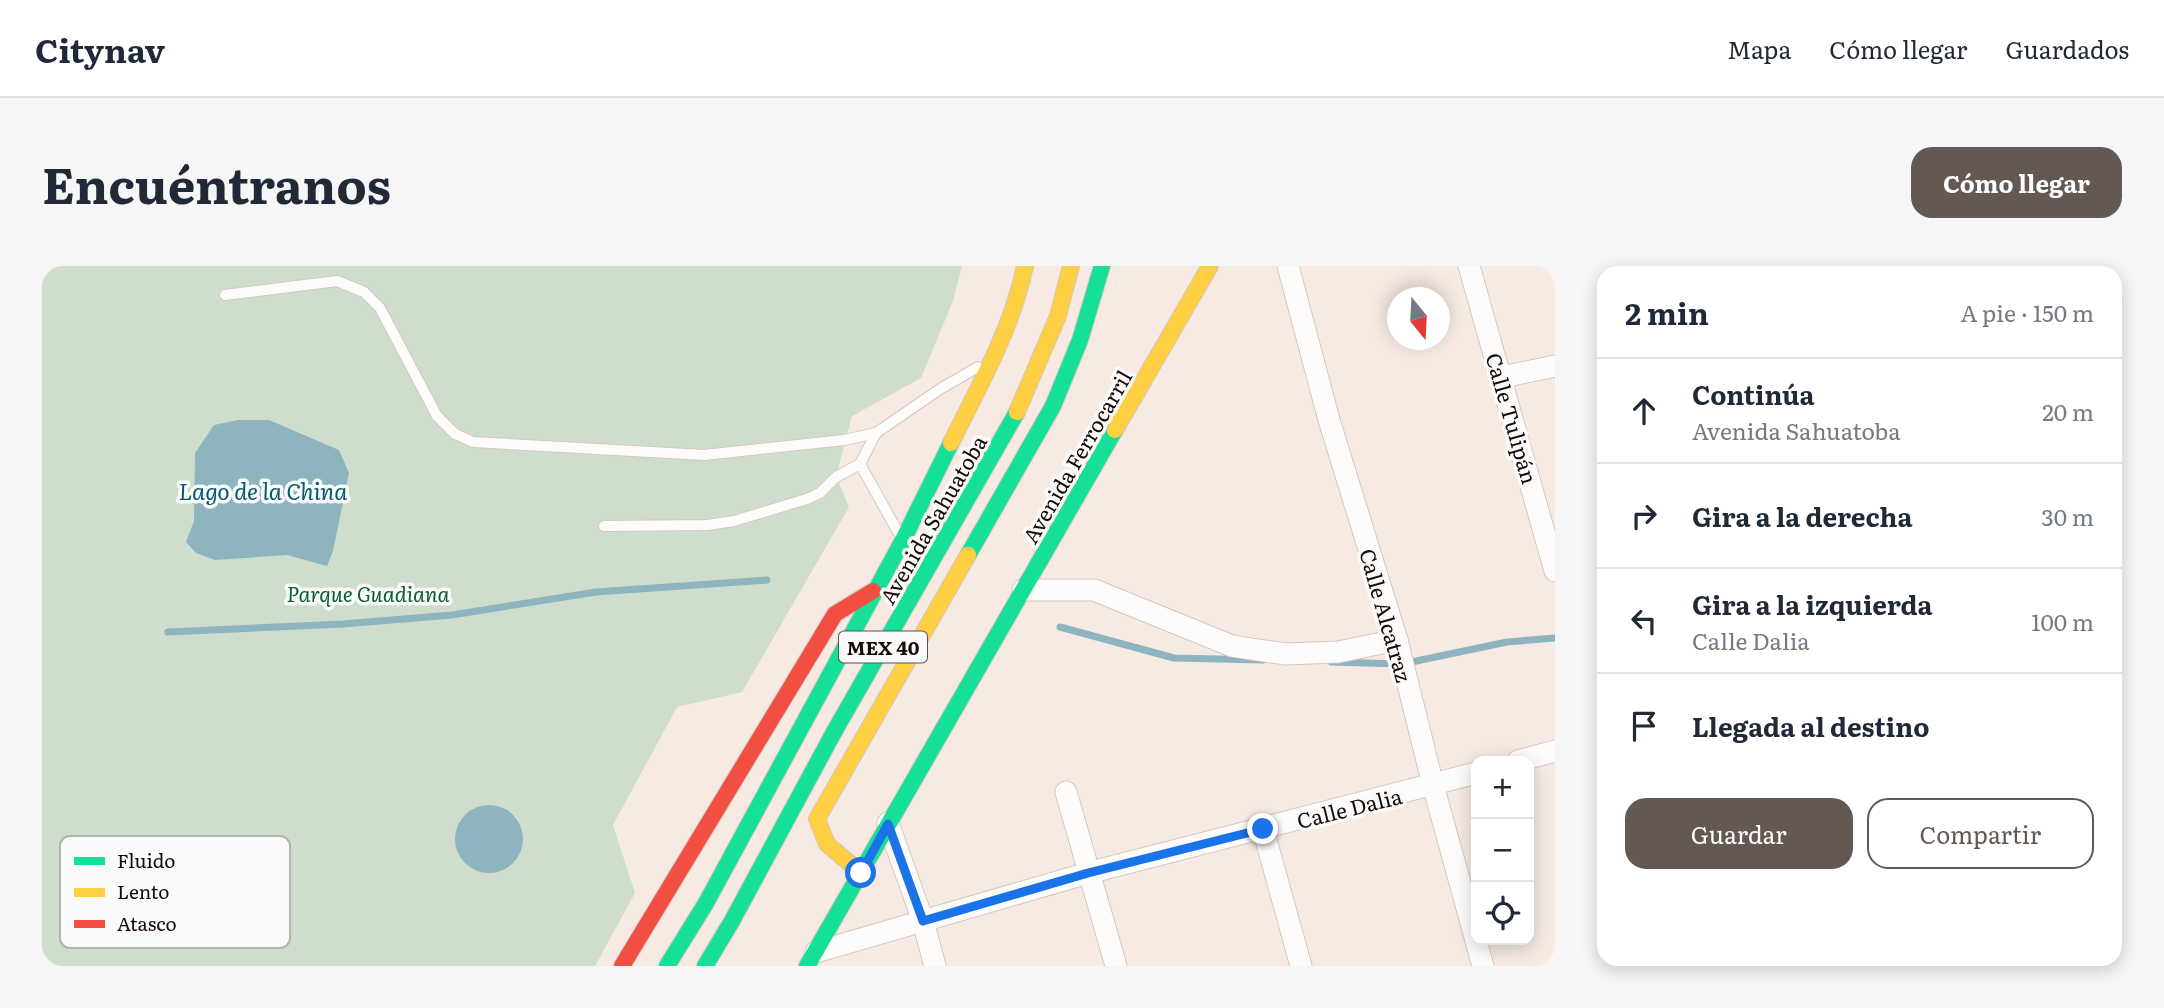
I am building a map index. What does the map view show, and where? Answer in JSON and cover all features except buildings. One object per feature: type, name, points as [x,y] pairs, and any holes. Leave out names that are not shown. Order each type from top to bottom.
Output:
[{"type":"main road","name":"Avenida Sahuatoba","points":[[667,966],[706,903],[903,540],[993,358],[1019,296],[1025,266]]},
{"type":"main road","name":"Avenida Sahuatoba","points":[[705,966],[834,732],[1014,419],[1058,316],[1071,266]]},
{"type":"main road","points":[[861,873],[827,844],[817,819],[1052,406],[1080,340],[1102,266]]},
{"type":"main road","name":"Avenida Ferrocarril","points":[[888,824],[1210,266]]},
{"type":"main road","points":[[622,966],[835,614],[873,591]]},
{"type":"main road","points":[[811,959],[888,824]]},
{"type":"street","name":"Calle Alcatraz","points":[[1288,266],[1328,420],[1397,639],[1433,785],[1483,966]]},
{"type":"street","name":"Calle Tulipán","points":[[1469,266],[1555,572]]},
{"type":"street","points":[[1502,377],[1555,366]]},
{"type":"street","points":[[1023,590],[1094,590],[1233,646],[1285,654],[1338,652],[1397,639]]},
{"type":"street","points":[[1534,757],[1555,751]]},
{"type":"street","name":"Calle Dalia","points":[[811,959],[923,921],[1088,873],[1471,774]]},
{"type":"street","points":[[1066,792],[1116,966]]},
{"type":"street","points":[[888,824],[923,921],[935,966]]},
{"type":"street","points":[[1263,829],[1301,966]]},
{"type":"lane","points":[[225,295],[337,281],[364,292],[380,308],[437,416],[455,434],[473,442],[704,455],[844,440],[876,433],[940,389],[993,358]]},
{"type":"lane","points":[[604,526],[707,525],[734,521],[807,499],[820,493],[836,477],[860,464],[876,433]]},
{"type":"lane","points":[[860,464],[903,540]]},
{"type":"green space","name":"Parque Guadiana","points":[[42,266],[962,266],[953,301],[921,378],[852,416],[836,476],[849,507],[742,692],[677,707],[613,825],[635,893],[595,966],[42,966]]},
{"type":"water","name":"Lago de la China","points":[[238,420],[269,420],[339,450],[349,473],[333,551],[327,566],[287,555],[215,560],[196,553],[186,542],[194,521],[195,453],[214,425]]},
{"type":"water","points":[[496,805],[517,820],[523,832],[521,852],[513,863],[496,873],[482,873],[465,863],[457,852],[455,832],[465,815],[476,807]]},
{"type":"waterway","points":[[168,632],[343,624],[452,615],[596,592],[767,580]]},
{"type":"waterway","points":[[1060,627],[1174,658],[1263,660]]},
{"type":"waterway","points":[[1331,662],[1402,664],[1507,642],[1555,638]]},
{"type":"traffic: fast","points":[[968,555],[1053,406],[1080,340],[1102,266]]},
{"type":"traffic: fast","points":[[705,966],[834,732],[1017,412]]},
{"type":"traffic: fast","points":[[807,966],[1115,430]]},
{"type":"traffic: fast","points":[[667,966],[706,903],[903,540],[951,443]]},
{"type":"traffic: slow","points":[[951,443],[1003,335],[1025,266]]},
{"type":"traffic: slow","points":[[1017,412],[1058,316],[1071,266]]},
{"type":"traffic: slow","points":[[1115,430],[1210,266]]},
{"type":"traffic: slow","points":[[861,873],[827,844],[817,819],[968,555]]},
{"type":"traffic: jam","points":[[622,966],[835,614],[873,591]]},
{"type":"route","points":[[861,873],[888,824],[923,921],[1088,873],[1263,829]]}]
